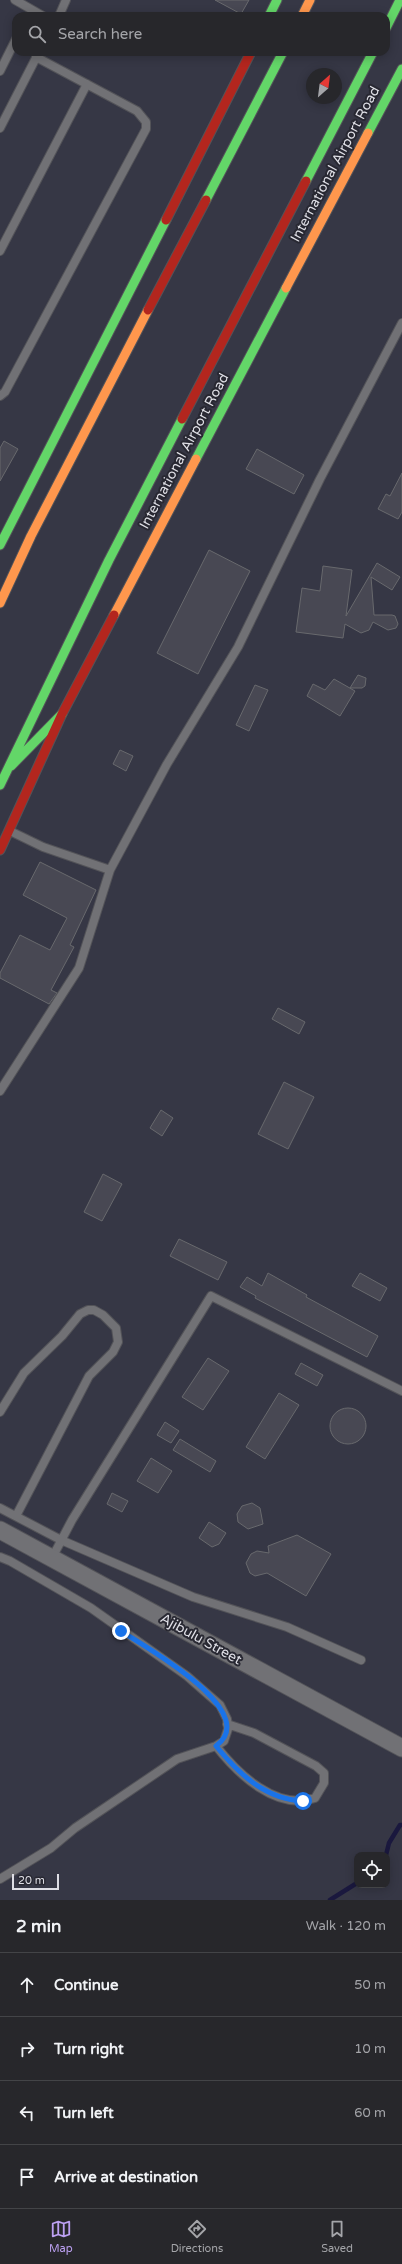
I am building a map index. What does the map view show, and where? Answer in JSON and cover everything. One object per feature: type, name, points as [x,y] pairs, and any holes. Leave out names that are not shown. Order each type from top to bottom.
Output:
[{"type":"main road","points":[[271,12],[277,0]]},
{"type":"main road","points":[[304,12],[310,0]]},
{"type":"main road","points":[[390,20],[400,0]]},
{"type":"main road","points":[[0,545],[248,56]]},
{"type":"main road","points":[[0,603],[31,536],[281,56]]},
{"type":"main road","name":"International Airport Road","points":[[0,785],[109,560],[371,56]]},
{"type":"main road","name":"International Airport Road","points":[[0,850],[10,831],[62,714],[402,69]]},
{"type":"main road","points":[[9,768],[62,714]]},
{"type":"street","name":"Ajibulu Street","points":[[0,1530],[402,1748]]},
{"type":"lane","points":[[15,0],[28,12]]},
{"type":"lane","points":[[60,12],[66,0]]},
{"type":"lane","points":[[0,71],[12,47]]},
{"type":"lane","points":[[0,128],[37,56]]},
{"type":"lane","points":[[0,396],[5,392],[146,129],[146,122],[137,111],[87,84],[41,56]]},
{"type":"lane","points":[[0,252],[87,84]]},
{"type":"lane","points":[[0,1091],[79,968],[110,870],[167,764],[238,647],[320,479],[402,323]]},
{"type":"lane","points":[[10,831],[43,848],[110,870]]},
{"type":"lane","points":[[52,1558],[61,1540],[211,1296],[402,1391]]},
{"type":"lane","points":[[0,1412],[24,1373],[62,1336],[80,1314],[88,1310],[94,1310],[116,1328],[118,1342],[113,1352],[89,1376],[16,1516]]},
{"type":"lane","points":[[0,1508],[61,1540],[193,1597],[287,1627],[361,1660]]},
{"type":"lane","points":[[0,1557],[10,1560],[91,1608],[187,1676],[220,1705],[228,1724],[226,1736],[216,1746],[177,1759],[75,1828],[51,1848],[0,1879]]},
{"type":"lane","points":[[216,1746],[244,1778],[256,1786],[292,1800],[303,1801],[315,1798],[324,1783],[324,1773],[316,1766],[254,1733],[228,1724]]},
{"type":"shaded area","points":[[0,0],[402,0],[402,1900],[0,1900]]},
{"type":"building","points":[[215,0],[249,0],[242,12],[237,12]]},
{"type":"building","points":[[4,441],[18,449],[0,481],[0,448]]},
{"type":"building","points":[[257,449],[304,475],[294,494],[246,469]]},
{"type":"building","points":[[402,473],[402,512],[398,519],[378,509],[386,494],[390,496]]},
{"type":"building","points":[[209,550],[250,571],[198,674],[157,653]]},
{"type":"building","points":[[377,563],[400,577],[392,590],[371,577],[374,615],[395,616],[398,624],[396,628],[388,630],[373,622],[369,630],[361,633],[345,624],[343,638],[296,632],[302,588],[320,591],[323,566],[352,570],[346,616]]},
{"type":"building","points":[[358,675],[366,678],[365,686],[362,688],[350,688]]},
{"type":"building","points":[[334,679],[355,691],[340,716],[307,696],[313,684],[325,690]]},
{"type":"building","points":[[255,685],[268,690],[249,731],[236,725]]},
{"type":"building","points":[[120,750],[133,756],[126,771],[113,764]]},
{"type":"building","points":[[40,862],[96,890],[70,945],[74,947],[51,990],[57,993],[49,1004],[0,978],[0,973],[20,935],[50,950],[67,918],[23,895]]},
{"type":"building","points":[[278,1008],[305,1022],[299,1034],[272,1019]]},
{"type":"building","points":[[284,1082],[314,1097],[288,1149],[258,1134]]},
{"type":"building","points":[[161,1110],[173,1118],[162,1136],[150,1128]]},
{"type":"building","points":[[103,1174],[122,1184],[102,1221],[84,1212]]},
{"type":"building","points":[[179,1239],[227,1262],[218,1280],[170,1256]]},
{"type":"building","points":[[268,1273],[307,1295],[306,1297],[378,1336],[367,1357],[255,1298],[256,1296],[240,1287],[247,1277],[262,1286]]},
{"type":"building","points":[[360,1273],[387,1288],[380,1301],[352,1286]]},
{"type":"building","points":[[208,1358],[229,1371],[203,1410],[182,1397]]},
{"type":"building","points":[[301,1363],[323,1375],[317,1386],[295,1374]]},
{"type":"building","points":[[279,1393],[299,1405],[265,1459],[246,1447]]},
{"type":"building","points":[[352,1408],[361,1413],[365,1419],[365,1433],[361,1439],[352,1444],[344,1444],[335,1439],[331,1433],[330,1422],[335,1413],[341,1409]]},
{"type":"building","points":[[165,1422],[179,1431],[171,1443],[157,1435]]},
{"type":"building","points":[[180,1439],[216,1461],[210,1472],[173,1450]]},
{"type":"building","points":[[151,1458],[172,1471],[158,1493],[137,1481]]},
{"type":"building","points":[[112,1493],[128,1501],[122,1512],[107,1504]]},
{"type":"building","points":[[252,1503],[260,1508],[263,1524],[248,1529],[238,1522],[237,1514],[242,1506]]},
{"type":"building","points":[[209,1522],[226,1533],[219,1544],[212,1547],[199,1538]]},
{"type":"building","points":[[297,1535],[331,1554],[306,1596],[267,1573],[255,1576],[250,1573],[246,1563],[251,1554],[257,1551],[269,1553],[268,1546]]},
{"type":"waterway","points":[[387,1852],[389,1843],[400,1825],[402,1825]]},
{"type":"waterway","points":[[330,1900],[354,1885]]},
{"type":"traffic: fast","points":[[271,12],[277,0]]},
{"type":"traffic: fast","points":[[390,20],[400,0]]},
{"type":"traffic: fast","points":[[206,200],[281,56]]},
{"type":"traffic: fast","points":[[306,181],[371,56]]},
{"type":"traffic: fast","points":[[368,133],[402,69]]},
{"type":"traffic: fast","points":[[0,545],[166,220]]},
{"type":"traffic: fast","points":[[196,459],[286,288]]},
{"type":"traffic: fast","points":[[0,785],[109,560],[182,419]]},
{"type":"traffic: fast","points":[[11,766],[62,714]]},
{"type":"traffic: slow","points":[[304,12],[310,0]]},
{"type":"traffic: slow","points":[[286,288],[368,133]]},
{"type":"traffic: slow","points":[[0,603],[31,536],[148,310]]},
{"type":"traffic: slow","points":[[114,615],[196,459]]},
{"type":"traffic: jam","points":[[166,220],[249,56]]},
{"type":"traffic: jam","points":[[182,419],[306,181]]},
{"type":"traffic: jam","points":[[148,310],[206,200]]},
{"type":"traffic: jam","points":[[0,850],[62,714],[114,615]]},
{"type":"route","points":[[121,1631],[187,1676],[220,1705],[227,1719],[228,1729],[224,1741],[216,1746],[244,1778],[256,1786],[282,1797],[303,1801]]}]
